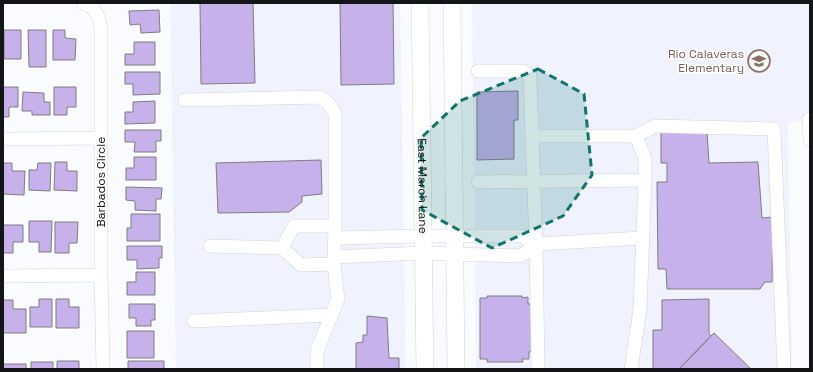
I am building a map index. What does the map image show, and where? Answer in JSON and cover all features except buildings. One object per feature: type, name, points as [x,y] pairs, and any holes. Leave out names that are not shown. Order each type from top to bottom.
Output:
[{"type":"main road","name":"East March Lane","points":[[420,3],[425,369]]},
{"type":"main road","points":[[452,3],[456,369]]},
{"type":"street","name":"Barbados Circle","points":[[83,3],[91,6],[98,15],[101,28],[101,275],[103,369]]},
{"type":"street","points":[[478,71],[524,71],[530,76],[536,244],[538,369]]},
{"type":"street","points":[[185,100],[319,97],[328,103],[335,113],[334,260],[338,300],[317,351],[317,369]]},
{"type":"street","points":[[810,119],[810,140]]},
{"type":"street","points":[[532,136],[636,136],[655,126],[774,129],[784,369]]},
{"type":"street","points":[[631,369],[640,309],[645,180],[645,158],[636,136]]},
{"type":"street","points":[[3,139],[101,138]]},
{"type":"street","points":[[478,182],[645,180]]},
{"type":"street","points":[[282,248],[294,226],[335,232],[422,236],[522,236],[536,244],[642,238]]},
{"type":"street","points":[[210,246],[282,248],[301,265],[334,260],[423,253],[521,256],[536,244]]},
{"type":"street","points":[[3,276],[101,275]]},
{"type":"street","points":[[194,321],[332,315]]},
{"type":"highlighted area","points":[[538,69],[584,94],[592,175],[563,216],[492,248],[422,210],[421,138],[460,101]]},
{"type":"shaded area","points":[[170,3],[400,3],[406,369],[176,369]]},
{"type":"shaded area","points":[[472,3],[810,3],[810,121],[788,122],[792,369],[476,369]]},
{"type":"place","name":"Rio Calaveras Elementary","points":[[759,61]]}]
